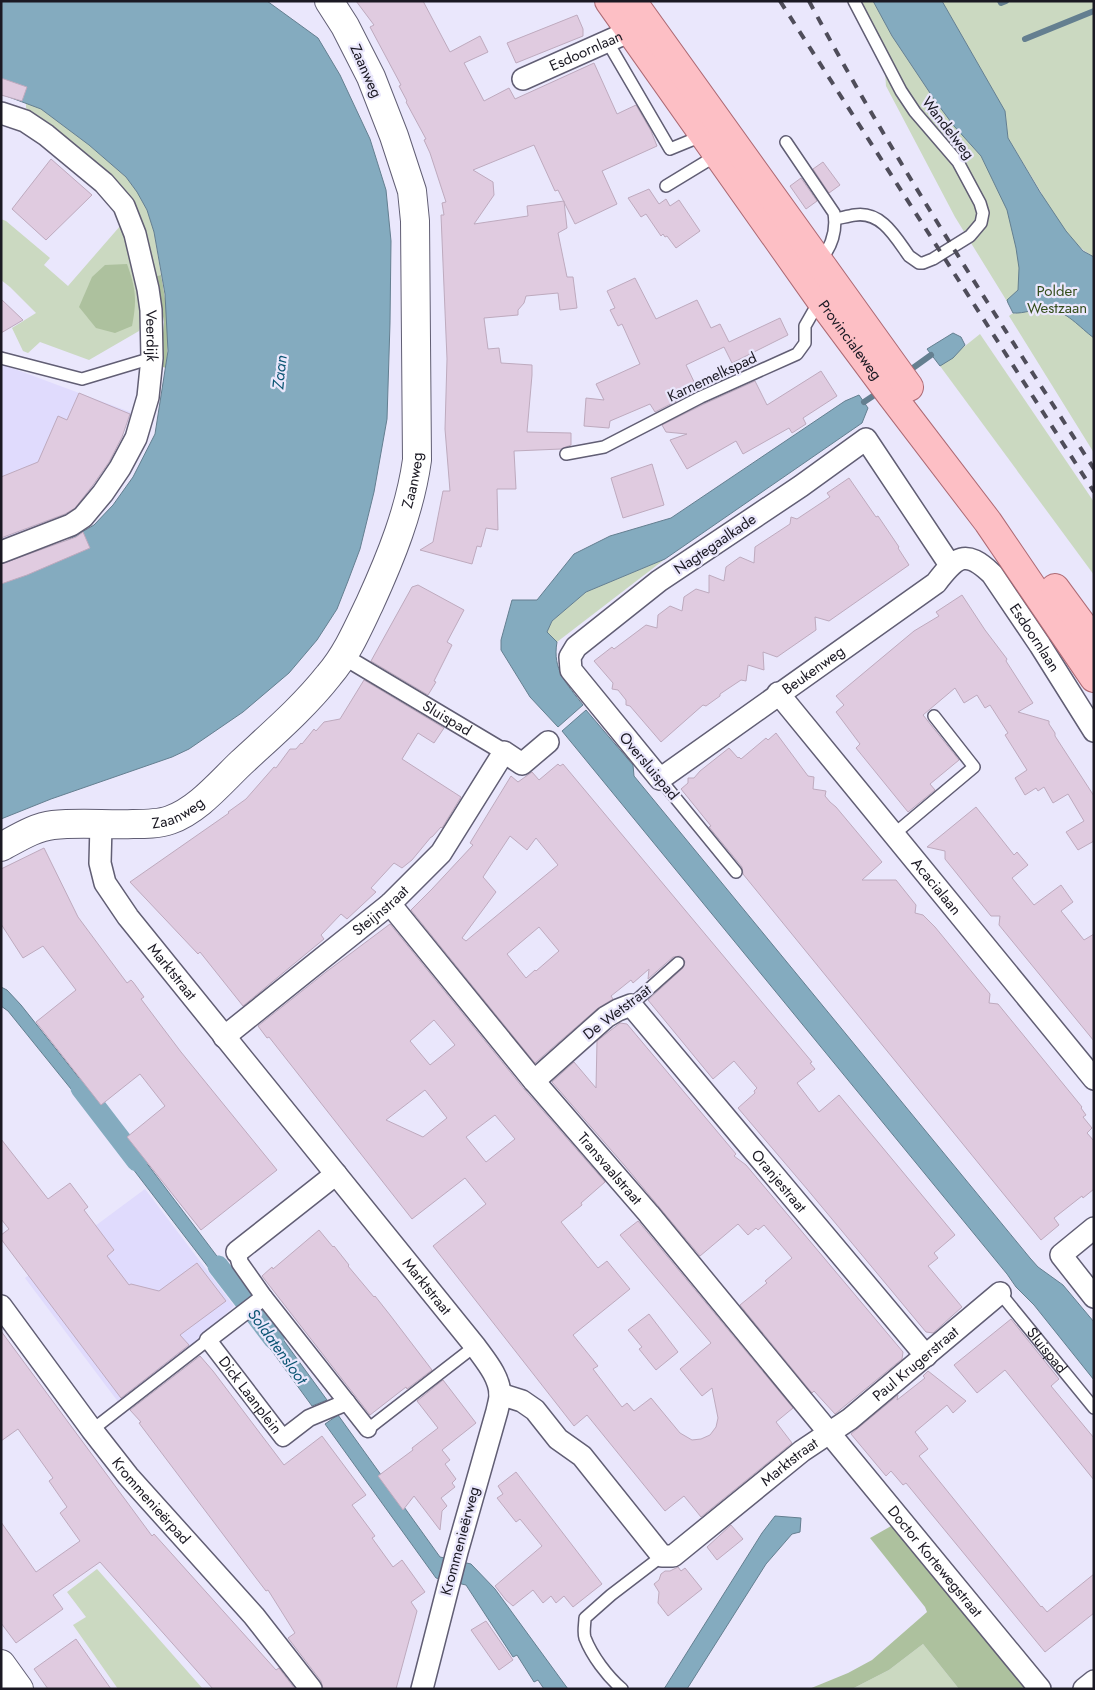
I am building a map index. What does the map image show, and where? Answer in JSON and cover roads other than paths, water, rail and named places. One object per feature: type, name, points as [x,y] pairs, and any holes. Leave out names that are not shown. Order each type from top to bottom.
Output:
[{"type":"main road","name":"Provincialeweg","points":[[609,1],[628,32],[788,255],[832,299],[893,382],[1094,641]]},
{"type":"main road","name":"Provincialeweg","points":[[632,1],[628,32],[819,262],[832,299]]},
{"type":"main road","name":"Provincialeweg","points":[[893,382],[1094,678]]},
{"type":"street","name":"Zaanweg","points":[[1,847],[36,829],[54,825],[149,824],[170,820],[188,811],[296,712],[321,686],[343,656],[364,616],[394,549],[407,510],[417,460],[415,221],[412,191],[371,78],[345,26],[329,1]]},
{"type":"street","name":"Esdoornlaan","points":[[523,79],[628,32]]},
{"type":"street","name":"Veerdijk","points":[[1,112],[25,121],[46,135],[104,183],[124,206],[135,234],[148,289],[151,310],[152,358],[148,397],[136,438],[124,461],[103,493],[83,517],[71,525],[1,552]]},
{"type":"street","name":"Nagtegaalkade","points":[[570,657],[576,647],[659,581],[801,486],[866,439],[956,561]]},
{"type":"street","name":"Esdoornlaan","points":[[956,561],[970,558],[992,574],[1040,645],[1094,732]]},
{"type":"street","name":"Beukenweg","points":[[660,779],[936,582],[956,561]]},
{"type":"street","name":"Sluispad","points":[[343,656],[522,764],[548,742]]},
{"type":"street","name":"Oversluispad","points":[[570,657],[571,670],[660,779]]},
{"type":"street","name":"Acacialaan","points":[[778,693],[1094,1080]]},
{"type":"street","name":"Steijnstraat","points":[[224,1037],[390,904],[441,853],[504,752]]},
{"type":"street","name":"Marktstraat","points":[[101,825],[100,863],[105,883],[128,917],[475,1346],[491,1368],[500,1394]]},
{"type":"street","name":"Transvaalstraat","points":[[390,904],[534,1081],[649,1214],[829,1432]]},
{"type":"street","name":"De Wetstraat","points":[[534,1081],[606,1017],[631,1005]]},
{"type":"street","name":"Oranjestraat","points":[[631,1005],[926,1356]]},
{"type":"street","points":[[336,1174],[238,1252],[240,1263],[259,1301],[340,1405],[368,1428]]},
{"type":"street","points":[[1094,1228],[1061,1255],[1094,1297]]},
{"type":"street","name":"Paul Krugerstraat","points":[[829,1432],[850,1419],[1000,1293]]},
{"type":"street","name":"Dick Laanplein","points":[[259,1301],[208,1340],[283,1438],[309,1418],[340,1405]]},
{"type":"street","name":"Krommenieërpad","points":[[1,1306],[128,1476],[266,1630],[311,1689]]},
{"type":"street","points":[[500,1394],[522,1401],[535,1410],[558,1439],[582,1456],[662,1556]]},
{"type":"street","name":"Krommenieërweg","points":[[422,1689],[500,1394]]},
{"type":"street","name":"Marktstraat","points":[[662,1556],[673,1556],[802,1450],[829,1432]]},
{"type":"street","name":"Doctor Kortewegstraat","points":[[829,1432],[1040,1689]]},
{"type":"street","points":[[1,1664],[19,1689]]},
{"type":"street","points":[[1084,1689],[1094,1681]]},
{"type":"lane","name":"Wandelweg","points":[[835,219],[856,214],[879,220],[886,224],[909,256],[923,263],[933,260],[970,236],[981,224],[983,214],[980,203],[958,162],[915,112],[900,91],[854,1]]},
{"type":"lane","points":[[628,32],[670,149],[692,140],[702,133]]},
{"type":"lane","points":[[786,142],[834,213],[835,219],[830,248],[819,262],[788,255]]},
{"type":"lane","points":[[666,186],[718,155]]},
{"type":"lane","name":"Karnemelkspad","points":[[566,454],[604,448],[701,397],[797,354],[805,343],[805,326],[813,312],[832,299]]},
{"type":"lane","points":[[1,358],[82,379],[152,358]]},
{"type":"lane","points":[[893,834],[974,767],[934,716]]},
{"type":"lane","name":"Oversluispad","points":[[660,779],[736,872]]},
{"type":"lane","name":"De Wetstraat","points":[[631,1005],[678,963]]},
{"type":"lane","name":"Sluispad","points":[[1000,1293],[1094,1408]]},
{"type":"lane","name":"Dick Laanplein","points":[[92,1430],[208,1340]]},
{"type":"lane","points":[[368,1428],[475,1346]]},
{"type":"lane","points":[[622,1689],[614,1682],[596,1658],[584,1636],[586,1618],[611,1595],[662,1556]]},
{"type":"water","name":"Zaan","points":[[1,1],[267,1],[318,38],[340,75],[370,139],[386,190],[391,241],[387,419],[374,492],[360,549],[348,581],[337,609],[317,640],[289,673],[243,712],[189,749],[172,757],[51,799],[1,819],[1,567],[63,543],[94,525],[113,505],[133,477],[155,434],[168,351],[165,294],[154,232],[147,210],[126,177],[89,145],[41,109],[1,94]]},
{"type":"water","points":[[873,1],[942,1],[1005,111],[1008,138],[1040,192],[1066,231],[1083,251],[1094,257],[1094,338],[1067,316],[1055,310],[1044,309],[1013,313],[1007,300],[1018,290],[1019,268],[1007,210],[981,156],[954,126],[936,102],[892,36]]},
{"type":"water","points":[[953,333],[961,337],[965,345],[953,358],[940,366],[927,349]]},
{"type":"water","points":[[859,395],[868,408],[862,423],[665,559],[586,592],[552,621],[547,632],[557,642],[556,652],[559,669],[566,683],[583,705],[558,727],[530,697],[501,650],[501,640],[512,600],[537,600],[574,554],[610,536],[671,518],[845,401]]},
{"type":"water","points":[[586,710],[633,765],[634,776],[1030,1258],[1038,1267],[1063,1285],[1094,1322],[1094,1380],[562,731]]},
{"type":"water","points":[[1,987],[7,990],[21,1005],[103,1108],[92,1115],[8,1011],[1,1006]]},
{"type":"water","points":[[124,1133],[238,1284],[232,1298],[113,1143]]},
{"type":"water","points":[[263,1312],[327,1400],[312,1406],[250,1321]]},
{"type":"water","points":[[338,1415],[440,1557],[471,1564],[495,1589],[568,1689],[544,1689],[538,1680],[534,1682],[517,1655],[513,1657],[466,1585],[436,1578],[325,1424]]},
{"type":"water","points":[[775,1516],[801,1518],[800,1532],[792,1534],[766,1564],[687,1689],[664,1689],[762,1533]]},
{"type":"waterway","points":[[1000,1],[1001,3],[1006,1]]},
{"type":"waterway","points":[[1025,39],[1094,11]]},
{"type":"waterway","points":[[906,373],[931,355]]},
{"type":"waterway","points":[[864,402],[879,392]]},
{"type":"waterway","name":"Soldatensloot","points":[[81,1088],[137,1161]]},
{"type":"waterway","name":"Soldatensloot","points":[[218,1266],[274,1339]]},
{"type":"railway","points":[[780,1],[1094,492]]},
{"type":"railway","points":[[809,1],[911,180],[1094,469]]},
{"type":"park label","name":"Polder Westzaan","points":[[1057,300]]}]
